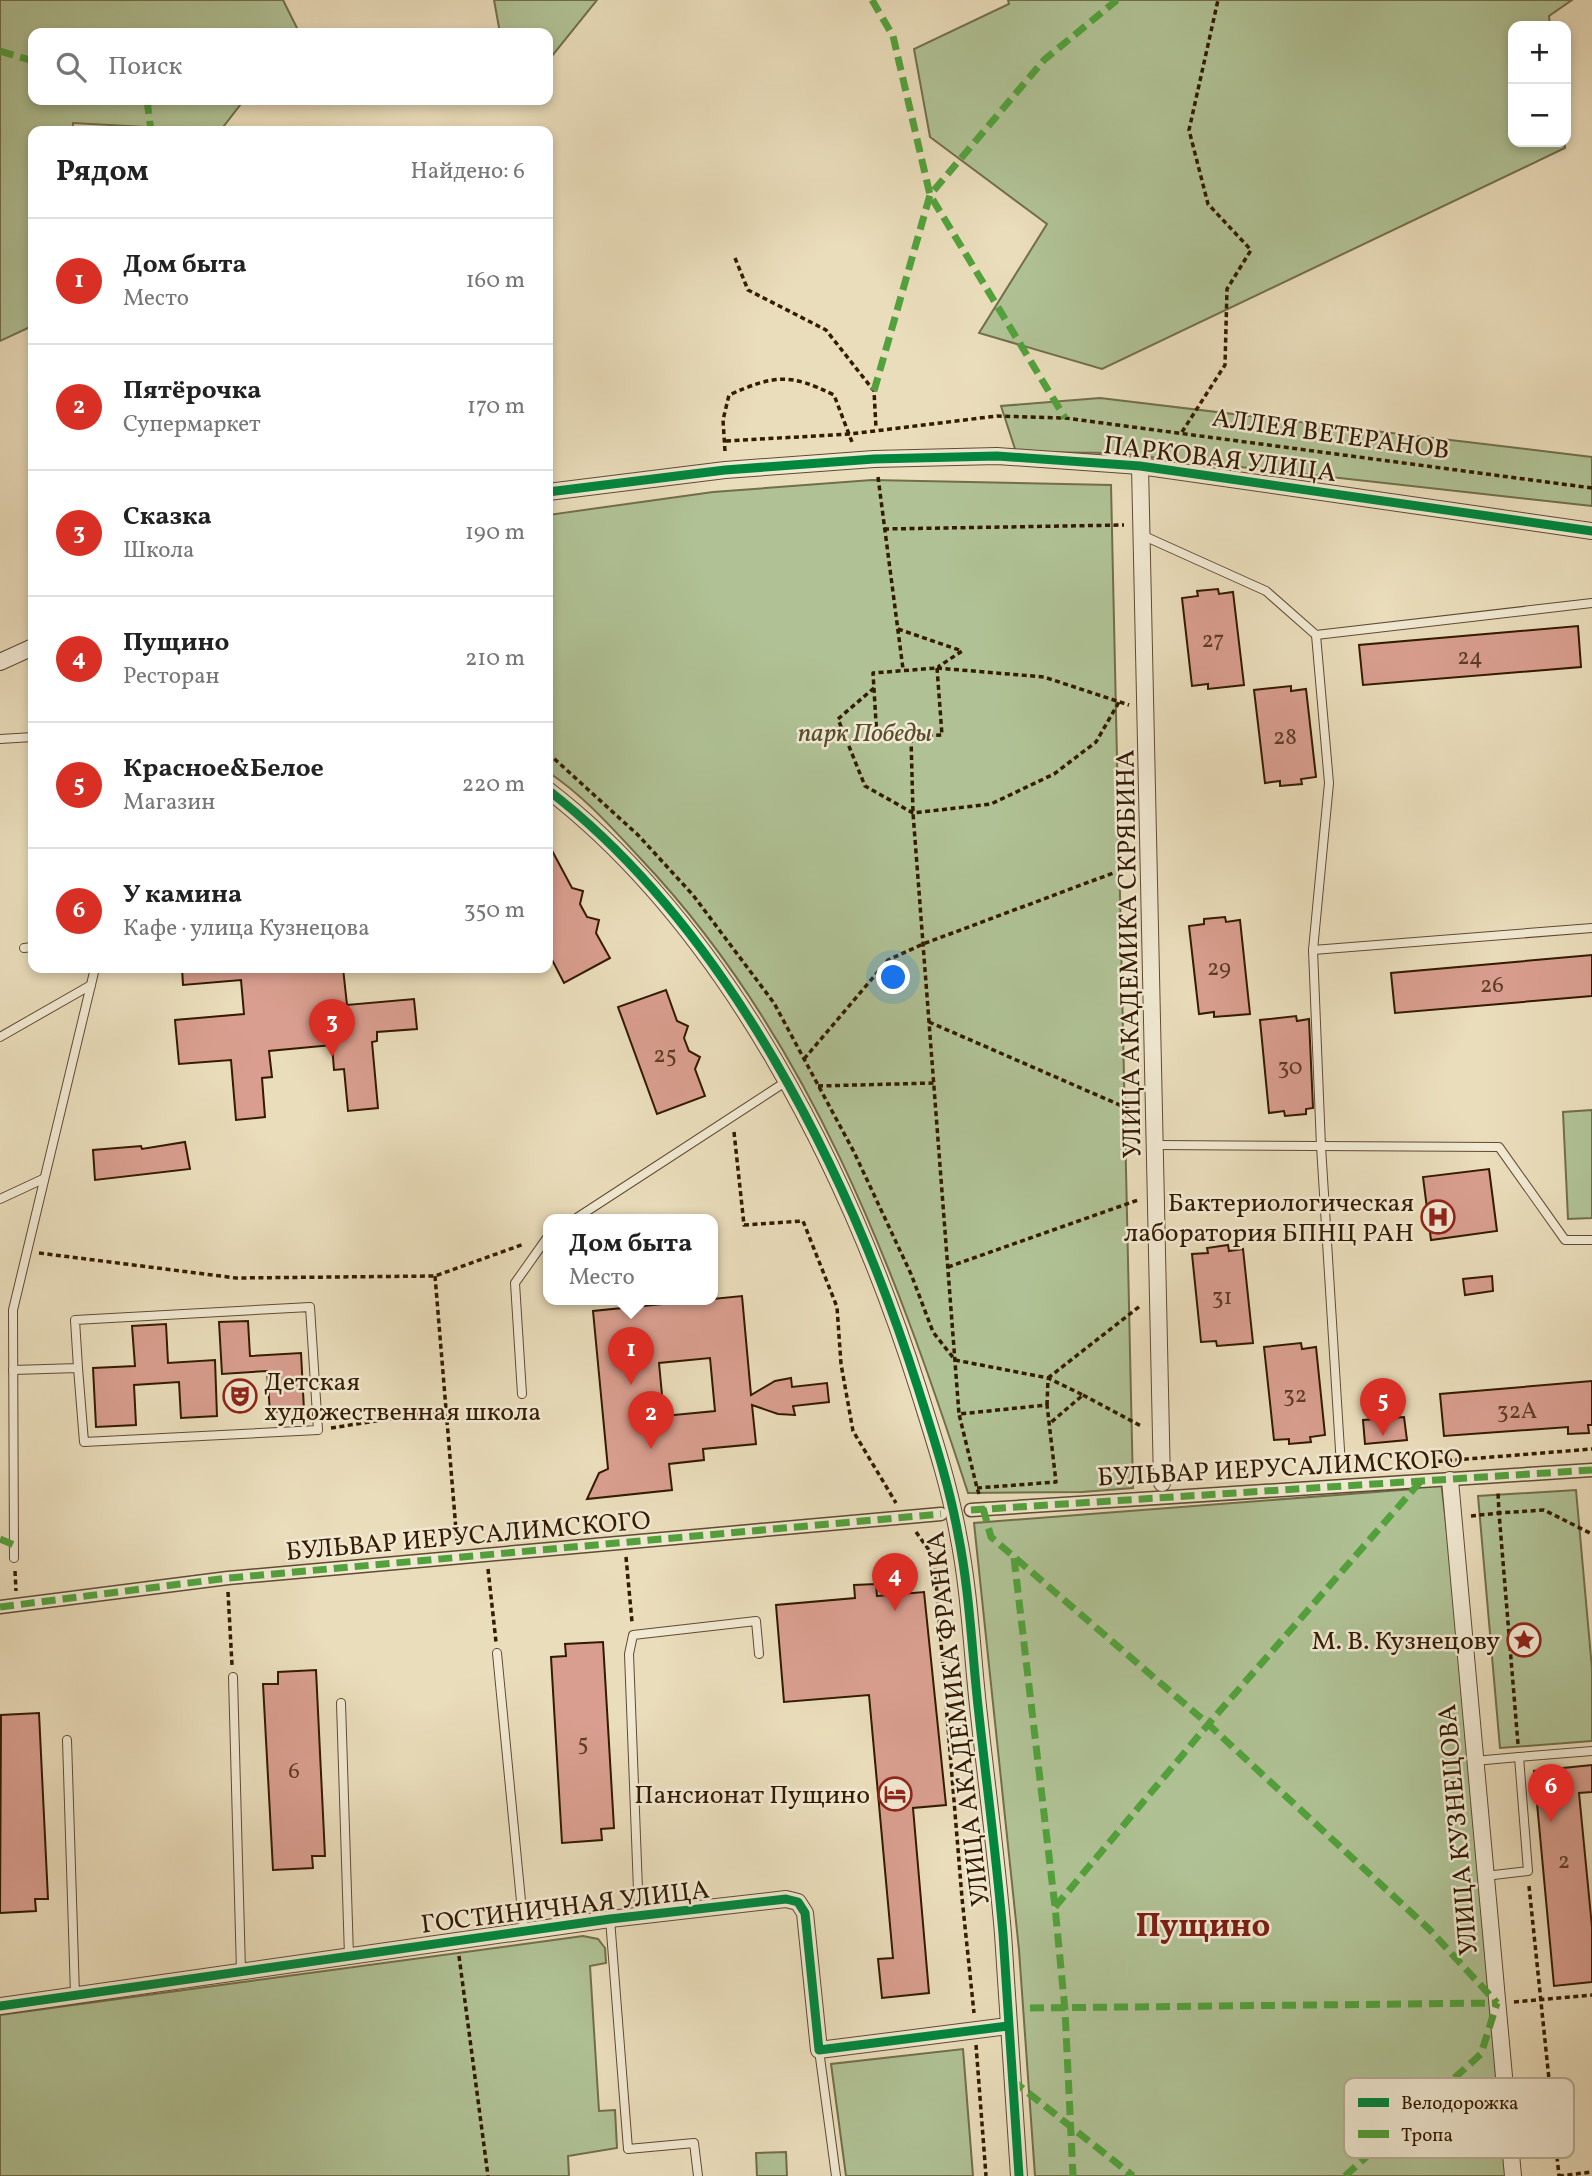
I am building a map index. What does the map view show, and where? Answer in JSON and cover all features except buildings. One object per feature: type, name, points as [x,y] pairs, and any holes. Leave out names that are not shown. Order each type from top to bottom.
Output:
[{"type":"street","name":"ПАРКОВАЯ УЛИЦА","points":[[553,491],[725,470],[855,461],[997,456],[1140,466],[1592,531]]},
{"type":"street","name":"УЛИЦА АКАДЕМИКА СКРЯБИНА","points":[[1140,466],[1144,536],[1162,1483]]},
{"type":"street","points":[[0,662],[28,649]]},
{"type":"street","name":"УЛИЦА АКАДЕМИКА ФРАНКА","points":[[553,794],[576,811],[625,858],[682,922],[787,1081],[827,1159],[870,1253],[908,1356],[954,1513],[1001,1919],[1019,2176]]},
{"type":"street","name":"БУЛЬВАР ИЕРУСАЛИМСКОГО","points":[[971,1510],[1592,1470]]},
{"type":"street","name":"УЛИЦА КУЗНЕЦОВА","points":[[1450,1480],[1504,2078]]},
{"type":"street","name":"БУЛЬВАР ИЕРУСАЛИМСКОГО","points":[[0,1607],[228,1578],[487,1557],[941,1514]]},
{"type":"street","name":"ГОСТИНИЧНАЯ УЛИЦА","points":[[0,2006],[610,1919],[786,1899],[799,1902],[805,1913],[819,2050]]},
{"type":"street","points":[[819,2050],[1008,2026]]},
{"type":"street","name":"УЛИЦА КУЗНЕЦОВА","points":[[1511,2158],[1513,2176]]},
{"type":"lane","points":[[1144,536],[1266,591],[1315,635],[1329,783],[1313,950],[1321,1146],[1341,1466]]},
{"type":"lane","points":[[1315,635],[1592,603]]},
{"type":"lane","points":[[0,739],[28,737]]},
{"type":"lane","points":[[1313,950],[1592,928]]},
{"type":"lane","points":[[14,1558],[13,1310],[94,973]]},
{"type":"lane","points":[[0,1037],[91,985]]},
{"type":"lane","points":[[583,1214],[733,1119],[787,1081]]},
{"type":"lane","points":[[1157,1145],[1499,1147],[1565,1240],[1592,1240]]},
{"type":"lane","points":[[0,1199],[43,1179]]},
{"type":"lane","points":[[522,1394],[514,1283],[543,1242]]},
{"type":"lane","points":[[310,1307],[318,1430],[84,1442],[78,1368],[75,1320],[310,1307]]},
{"type":"lane","points":[[13,1370],[78,1368]]},
{"type":"lane","points":[[639,1916],[629,1654],[633,1635],[756,1621],[759,1654]]},
{"type":"lane","points":[[497,1653],[524,1932]]},
{"type":"lane","points":[[233,1677],[241,1971]]},
{"type":"lane","points":[[341,1703],[349,1956]]},
{"type":"lane","points":[[66,1740],[75,1995]]},
{"type":"lane","points":[[1475,1760],[1592,1751]]},
{"type":"lane","points":[[1485,1876],[1528,1871],[1519,1757]]},
{"type":"lane","points":[[610,1919],[628,2149],[694,2143],[698,2176]]},
{"type":"lane","points":[[819,2050],[836,2176]]},
{"type":"path","points":[[1182,432],[1225,365],[1227,289],[1251,250],[1208,204],[1189,130],[1218,0]]},
{"type":"path","points":[[734,258],[748,290],[826,331],[874,391],[876,428]]},
{"type":"path","points":[[725,451],[723,420],[729,395],[764,380],[804,380],[834,395],[850,434],[855,461]]},
{"type":"path","points":[[878,475],[903,669]]},
{"type":"path","points":[[884,529],[1125,525]]},
{"type":"path","points":[[898,629],[961,651],[937,668]]},
{"type":"path","points":[[937,668],[942,735],[877,739],[873,673],[937,668],[1044,677],[1130,705]]},
{"type":"path","points":[[874,688],[838,719],[864,786],[913,813],[991,804],[1054,774],[1096,742],[1119,702]]},
{"type":"path","points":[[911,738],[913,813],[959,1414],[977,1488],[1056,1482],[1047,1405],[1048,1378]]},
{"type":"path","points":[[804,1059],[888,960],[923,944],[1144,862]]},
{"type":"path","points":[[929,1022],[1125,1106]]},
{"type":"path","points":[[818,1086],[934,1083]]},
{"type":"path","points":[[733,1119],[744,1225],[803,1221],[837,1307],[841,1364],[853,1431],[905,1519],[934,1557],[986,2176]]},
{"type":"path","points":[[948,1267],[1150,1195]]},
{"type":"path","points":[[45,1252],[236,1279],[435,1276],[543,1237]]},
{"type":"path","points":[[435,1276],[458,1559]]},
{"type":"path","points":[[1048,1378],[1142,1305]]},
{"type":"path","points":[[955,1360],[1048,1378],[1155,1433]]},
{"type":"path","points":[[1049,1424],[1083,1395]]},
{"type":"path","points":[[959,1414],[1047,1405]]},
{"type":"path","points":[[318,1430],[446,1410]]},
{"type":"path","points":[[1425,1462],[1592,1450]]},
{"type":"path","points":[[1497,1477],[1519,1757]]},
{"type":"path","points":[[1453,1517],[1544,1510],[1592,1534]]},
{"type":"path","points":[[624,1544],[633,1635]]},
{"type":"path","points":[[487,1557],[497,1653]]},
{"type":"path","points":[[228,1578],[233,1677]]},
{"type":"path","points":[[1528,1871],[1548,2078]]},
{"type":"path","points":[[457,1941],[488,2176]]},
{"type":"path","points":[[1497,2003],[1592,1995]]},
{"type":"path","points":[[1557,2158],[1559,2176],[1592,2172]]},
{"type":"green space","points":[[0,0],[283,0],[297,28],[28,28],[28,105],[240,105],[224,126],[73,123],[73,126],[28,126],[28,328],[0,341]]},
{"type":"green space","points":[[494,0],[597,0],[553,55],[553,28],[499,28]]},
{"type":"green space","points":[[1008,0],[1572,0],[1549,16],[1550,21],[1508,21],[1508,147],[1565,148],[1102,369],[979,333],[1047,224],[930,137],[914,49],[1009,4]]},
{"type":"green space","points":[[1100,398],[1592,457],[1592,506],[1114,453],[1016,452],[1001,406]]},
{"type":"green space","name":"парк Победы","points":[[872,480],[1111,485],[1133,1488],[1082,1492],[968,1493],[909,1322],[876,1239],[839,1156],[798,1077],[752,1000],[699,927],[608,823],[553,776],[553,514],[713,492]]},
{"type":"green space","points":[[1592,1110],[1592,1218],[1568,1219],[1563,1112]]},
{"type":"green space","points":[[1441,1481],[1474,1761],[1498,2078],[1344,2078],[1344,2158],[1505,2158],[1506,2176],[1035,2176],[1019,1950],[974,1523],[1414,1489]]},
{"type":"green space","points":[[1576,1490],[1592,1669],[1592,1741],[1500,1748],[1478,1496]]},
{"type":"green space","points":[[583,1936],[598,1939],[605,1948],[606,1963],[590,1966],[599,2111],[615,2110],[617,2148],[568,2156],[569,2176],[0,2176],[0,2015]]},
{"type":"green space","points":[[963,2049],[973,2176],[846,2176],[831,2064]]},
{"type":"green space","points":[[786,2152],[787,2176],[757,2176],[756,2153]]},
{"type":"marked path","points":[[872,0],[893,36],[930,195],[1065,418]]},
{"type":"marked path","points":[[874,391],[930,195],[1044,60],[1117,0]]},
{"type":"marked path","points":[[0,51],[28,59]]},
{"type":"marked path","points":[[148,105],[150,126]]},
{"type":"marked path","points":[[971,1510],[1592,1470]]},
{"type":"marked path","points":[[1055,1907],[1211,1721],[1420,1482]]},
{"type":"marked path","points":[[983,1508],[991,1537],[1208,1724],[1429,1929],[1497,2003]]},
{"type":"marked path","points":[[0,1607],[228,1578],[941,1514]]},
{"type":"marked path","points":[[0,1539],[14,1545]]},
{"type":"marked path","points":[[1014,1558],[1065,2010],[1073,2176]]},
{"type":"marked path","points":[[1030,2008],[1497,2003]]},
{"type":"marked path","points":[[1454,2078],[1481,2054],[1497,2003]]},
{"type":"marked path","points":[[1012,2080],[1133,2176]]},
{"type":"marked path","points":[[1345,2176],[1365,2158]]},
{"type":"cycle path","points":[[553,491],[725,470],[874,459],[997,456],[1140,466],[1592,531]]},
{"type":"cycle path","points":[[553,794],[613,847],[672,912],[726,984],[775,1061],[819,1141],[857,1224],[918,1388],[950,1497],[965,1579],[1001,1907],[1019,2176]]},
{"type":"cycle path","points":[[0,2006],[610,1919],[786,1899],[798,1902],[805,1913],[819,2050],[1008,2026]]},
{"type":"place","name":"Сказка","points":[[332,1057]]},
{"type":"place","name":"Бактериологическая лаборатория БПНЦ РАН","points":[[1438,1217]]},
{"type":"place","name":"Дом быта","points":[[631,1385]]},
{"type":"place","name":"Детская художественная школа","points":[[240,1396]]},
{"type":"place","name":"Красное&Белое","points":[[1383,1436]]},
{"type":"place","name":"Пятёрочка","points":[[651,1449]]},
{"type":"place","name":"Пущино","points":[[895,1611]]},
{"type":"place","name":"М. В. Кузнецову","points":[[1524,1640]]},
{"type":"place","name":"Пансионат Пущино","points":[[895,1794]]},
{"type":"place","name":"У камина","points":[[1551,1822]]},
{"type":"district","name":"Пущино","points":[[1203,1924]]}]
